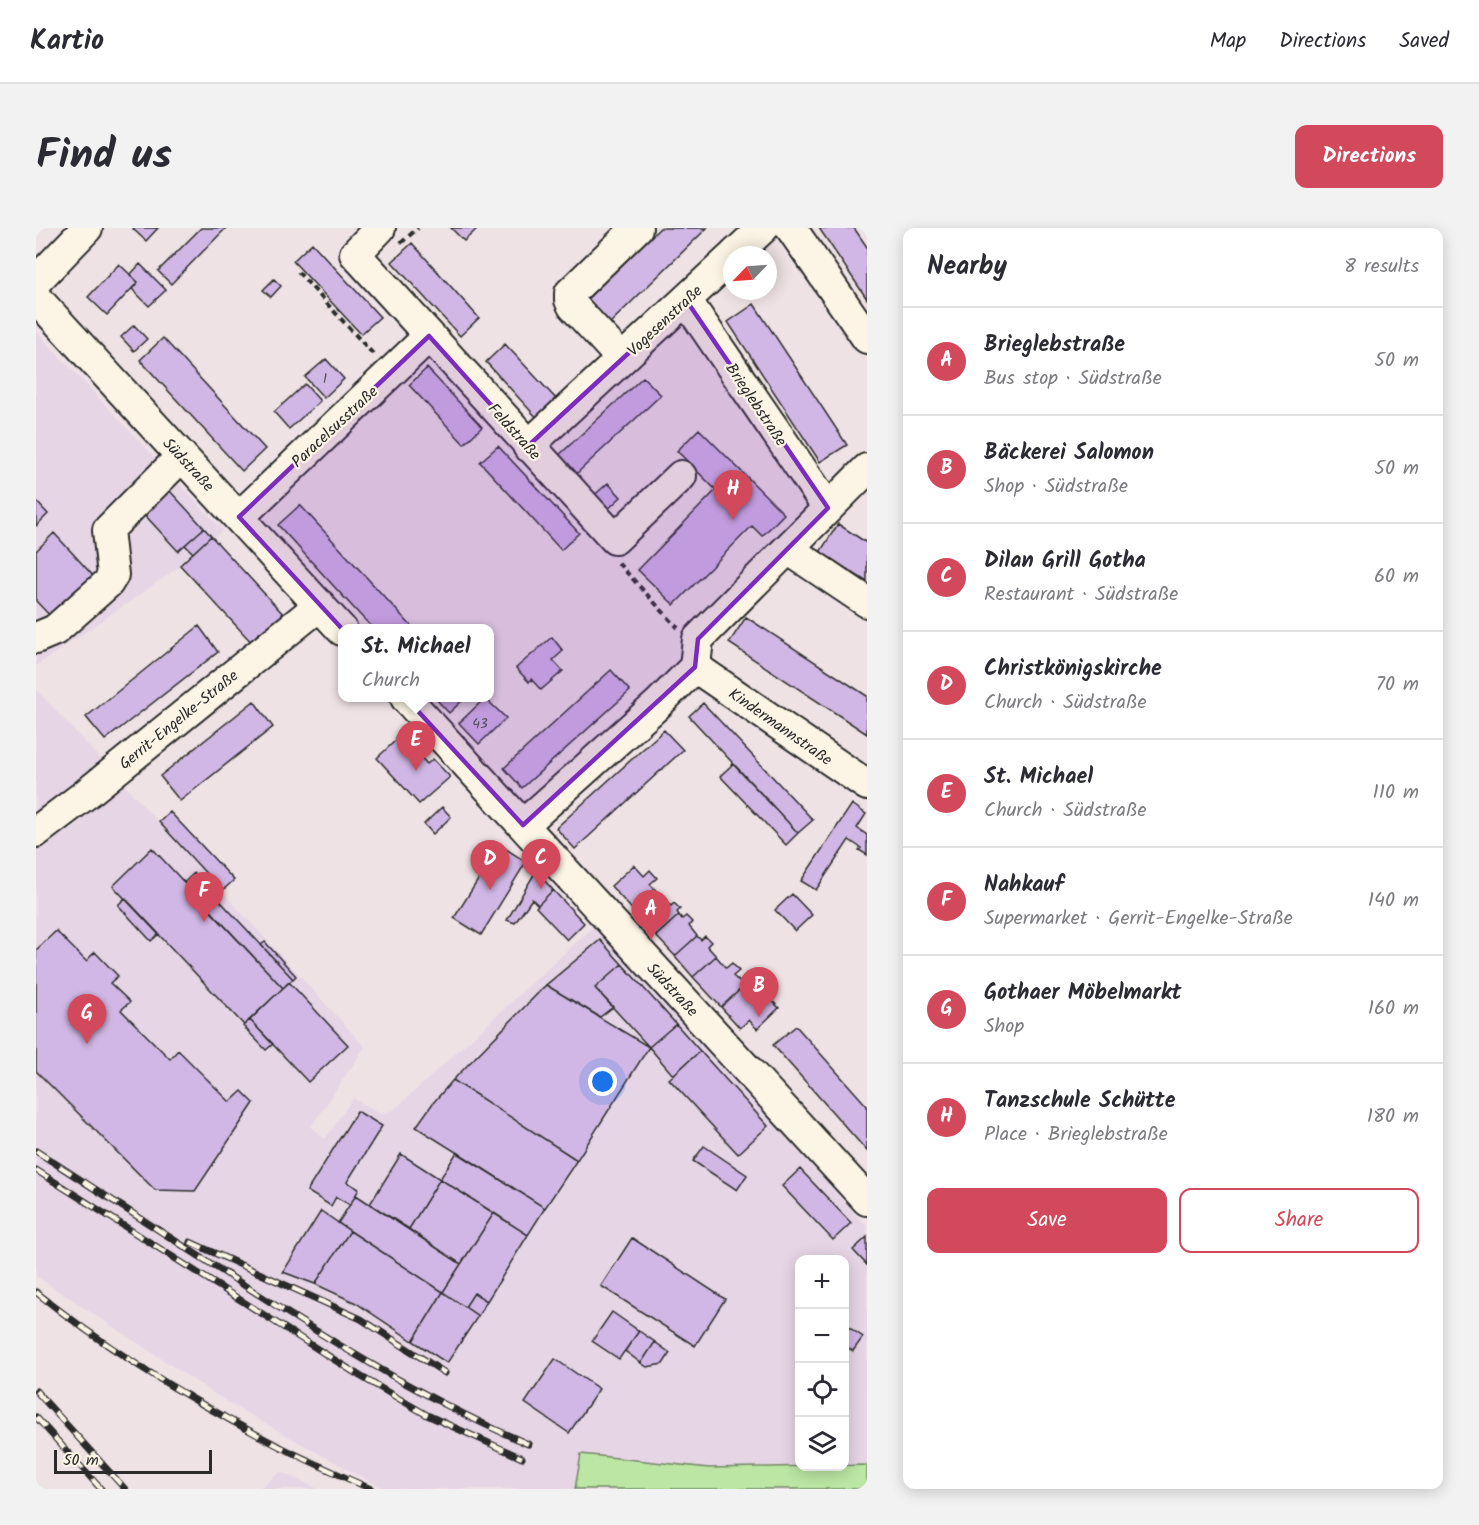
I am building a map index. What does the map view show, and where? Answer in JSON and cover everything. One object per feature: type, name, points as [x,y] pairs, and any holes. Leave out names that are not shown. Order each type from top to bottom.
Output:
[{"type":"street","points":[[36,280],[87,228]]},
{"type":"street","name":"Feldstraße","points":[[380,228],[355,254],[615,539]]},
{"type":"street","name":"Vogesenstraße","points":[[622,360],[573,306],[570,293],[637,228]]},
{"type":"street","name":"Vogesenstraße","points":[[744,246],[763,228]]},
{"type":"street","points":[[791,228],[867,338]]},
{"type":"street","name":"Vogesenstraße","points":[[528,446],[723,265]]},
{"type":"street","name":"Südstraße","points":[[36,298],[338,625]]},
{"type":"street","name":"Brieglebstraße","points":[[686,300],[828,508]]},
{"type":"street","name":"Paracelsusstraße","points":[[239,517],[429,336]]},
{"type":"street","points":[[36,638],[55,630],[108,584],[113,575],[108,530],[182,456]]},
{"type":"street","points":[[523,825],[657,705],[696,658],[698,639],[867,469]]},
{"type":"street","points":[[615,539],[681,476]]},
{"type":"street","points":[[788,549],[867,602]]},
{"type":"street","name":"Gerrit-Engelke-Straße","points":[[36,832],[86,795],[320,605]]},
{"type":"street","name":"Kindermannstraße","points":[[696,658],[862,773]]},
{"type":"street","name":"Südstraße","points":[[410,702],[867,1200]]},
{"type":"path","points":[[298,272],[390,373]]},
{"type":"path","points":[[615,539],[605,549],[696,658]]},
{"type":"highlighted area","points":[[686,300],[828,508],[698,639],[695,667],[523,825],[239,517],[429,336],[528,446]]},
{"type":"shaded area","points":[[36,331],[223,530],[175,570],[36,666]]},
{"type":"shaded area","points":[[36,689],[365,1047],[311,1127],[325,1139],[353,1098],[380,1114],[394,1110],[595,925],[867,1227],[867,1465],[849,1465],[849,1255],[795,1255],[795,1466],[709,1468],[581,1455],[575,1489],[387,1489],[230,1404],[36,1276]]},
{"type":"shaded area","points":[[281,1472],[318,1489],[258,1489]]},
{"type":"green space","points":[[581,1454],[709,1468],[795,1466],[795,1471],[849,1471],[849,1465],[867,1465],[867,1489],[575,1489]]},
{"type":"building","points":[[134,228],[158,228],[146,241]]},
{"type":"building","points":[[201,228],[226,228],[171,284],[158,271]]},
{"type":"building","points":[[451,228],[478,228],[464,241]]},
{"type":"building","points":[[660,228],[707,228],[604,329],[581,305]]},
{"type":"building","points":[[819,228],[854,228],[867,247],[867,299]]},
{"type":"building","points":[[312,243],[380,317],[361,334],[293,261]]},
{"type":"building","points":[[412,243],[479,318],[460,336],[392,262]]},
{"type":"building","points":[[119,264],[138,282],[107,315],[88,297]]},
{"type":"building","points":[[140,264],[166,290],[149,306],[132,289],[138,282],[130,275]]},
{"type":"building","points":[[274,279],[281,286],[271,297],[263,290]]},
{"type":"building","points":[[754,304],[847,445],[820,462],[728,322]]},
{"type":"building","points":[[134,325],[147,339],[134,351],[121,337]]},
{"type":"building","points":[[163,338],[265,449],[242,471],[140,360]]},
{"type":"building","points":[[505,344],[558,401],[538,419],[486,362]]},
{"type":"building","points":[[326,359],[344,379],[324,398],[305,377]]},
{"type":"building","points":[[427,368],[482,427],[464,444],[409,385]]},
{"type":"building","points":[[643,377],[661,395],[574,476],[557,457]]},
{"type":"building","points":[[305,384],[320,401],[289,429],[274,412]]},
{"type":"building","points":[[699,429],[784,514],[762,536],[752,526],[674,605],[638,570],[716,490],[677,451]]},
{"type":"building","points":[[498,446],[579,533],[561,550],[480,462]]},
{"type":"building","points":[[608,483],[621,497],[603,514],[590,499]]},
{"type":"building","points":[[169,490],[204,528],[178,551],[143,513]]},
{"type":"building","points":[[36,501],[48,514],[36,526]]},
{"type":"building","points":[[300,505],[409,624],[369,624],[278,525]]},
{"type":"building","points":[[838,524],[867,543],[867,582],[820,552]]},
{"type":"building","points":[[204,528],[211,536],[193,553],[185,545]]},
{"type":"building","points":[[54,533],[96,579],[53,619],[36,601],[36,551]]},
{"type":"building","points":[[211,536],[285,616],[254,645],[180,565]]},
{"type":"building","points":[[746,617],[867,696],[867,734],[729,643]]},
{"type":"building","points":[[199,626],[218,652],[105,740],[86,717]]},
{"type":"building","points":[[552,637],[563,651],[553,660],[563,671],[541,690],[531,679],[529,682],[516,668]]},
{"type":"building","points":[[611,670],[630,691],[522,788],[504,768]]},
{"type":"building","points":[[254,701],[273,727],[180,801],[160,776]]},
{"type":"building","points":[[439,702],[461,702],[449,713]]},
{"type":"building","points":[[481,702],[489,702],[506,718],[479,744],[459,723]]},
{"type":"building","points":[[703,703],[813,820],[798,833],[689,716]]},
{"type":"building","points":[[664,730],[683,750],[575,849],[556,828]]},
{"type":"building","points":[[407,732],[412,742],[409,744],[427,764],[433,759],[450,777],[419,804],[377,758],[396,740],[396,736]]},
{"type":"building","points":[[733,764],[798,833],[786,845],[720,776]]},
{"type":"building","points":[[852,804],[866,814],[857,828],[867,835],[867,855],[849,840],[816,890],[801,881]]},
{"type":"building","points":[[442,807],[451,817],[433,834],[424,824]]},
{"type":"building","points":[[170,812],[234,880],[222,891],[159,822]]},
{"type":"building","points":[[500,845],[526,862],[481,935],[454,918]]},
{"type":"building","points":[[152,848],[283,988],[244,1025],[113,886]]},
{"type":"building","points":[[634,865],[644,876],[650,870],[657,878],[650,884],[660,895],[638,916],[611,886]]},
{"type":"building","points":[[536,871],[553,890],[538,905],[532,899],[515,923],[507,920]]},
{"type":"building","points":[[194,873],[293,979],[283,988],[184,883]]},
{"type":"building","points":[[553,890],[584,923],[567,940],[536,907]]},
{"type":"building","points":[[792,894],[812,915],[795,931],[775,910]]},
{"type":"building","points":[[660,895],[671,906],[674,903],[680,909],[677,912],[679,915],[656,936],[638,916]]},
{"type":"building","points":[[125,898],[159,934],[151,941],[118,905]]},
{"type":"building","points":[[679,915],[682,919],[686,916],[692,922],[689,926],[697,936],[675,956],[656,936]]},
{"type":"building","points":[[56,931],[86,961],[95,952],[118,976],[110,983],[130,1002],[121,1010],[170,1059],[178,1050],[230,1102],[242,1091],[254,1103],[195,1191],[155,1190],[36,1071],[36,950]]},
{"type":"building","points":[[697,936],[701,940],[705,936],[711,942],[707,946],[716,956],[693,977],[675,956]]},
{"type":"building","points":[[600,940],[622,964],[595,988],[613,1007],[600,1017],[546,985]]},
{"type":"building","points":[[265,942],[296,976],[293,979],[261,945]]},
{"type":"building","points":[[716,956],[726,968],[732,963],[739,971],[733,976],[744,986],[721,1007],[693,977]]},
{"type":"building","points":[[622,964],[676,1024],[649,1047],[595,988]]},
{"type":"building","points":[[289,982],[348,1045],[308,1082],[250,1020]]},
{"type":"building","points":[[546,985],[649,1047],[577,1160],[453,1080]]},
{"type":"building","points":[[758,985],[779,1008],[757,1029],[749,1020],[740,1028],[721,1007],[744,986],[749,993]]},
{"type":"building","points":[[250,1020],[273,1044],[266,1050],[243,1026]]},
{"type":"building","points":[[676,1024],[700,1051],[673,1075],[649,1047]]},
{"type":"building","points":[[796,1026],[867,1106],[867,1151],[773,1045]]},
{"type":"building","points":[[700,1051],[768,1126],[738,1154],[669,1079]]},
{"type":"building","points":[[453,1080],[577,1160],[545,1208],[416,1127]]},
{"type":"building","points":[[357,1111],[382,1126],[347,1182],[359,1189],[350,1205],[336,1197],[331,1206],[307,1191]]},
{"type":"building","points":[[704,1146],[747,1175],[737,1190],[693,1161]]},
{"type":"building","points":[[457,1152],[545,1208],[528,1235],[440,1179]]},
{"type":"building","points":[[401,1154],[440,1179],[409,1229],[370,1204]]},
{"type":"building","points":[[800,1169],[851,1223],[833,1240],[782,1186]]},
{"type":"building","points":[[440,1179],[494,1213],[461,1264],[409,1229]]},
{"type":"building","points":[[356,1195],[461,1264],[443,1292],[338,1223]]},
{"type":"building","points":[[321,1211],[350,1231],[315,1284],[283,1272]]},
{"type":"building","points":[[494,1213],[528,1235],[487,1301],[474,1293],[465,1307],[443,1292]]},
{"type":"building","points":[[350,1231],[443,1292],[413,1341],[356,1303],[315,1284]]},
{"type":"building","points":[[867,1237],[867,1265],[853,1250]]},
{"type":"building","points":[[632,1238],[725,1299],[695,1346],[601,1286]]},
{"type":"building","points":[[443,1292],[478,1316],[447,1363],[413,1341]]},
{"type":"building","points":[[474,1293],[487,1301],[478,1316],[465,1307]]},
{"type":"building","points":[[612,1312],[639,1331],[619,1359],[592,1341]]},
{"type":"building","points":[[849,1327],[863,1337],[853,1351],[849,1348]]},
{"type":"building","points":[[639,1331],[655,1342],[641,1363],[625,1351]]},
{"type":"building","points":[[655,1342],[670,1353],[663,1364],[647,1367],[641,1363]]},
{"type":"building","points":[[555,1359],[599,1389],[569,1433],[525,1403]]},
{"type":"railway","points":[[36,1151],[332,1341],[448,1406],[528,1444]]},
{"type":"railway","points":[[36,1170],[360,1376],[427,1415],[522,1458]]},
{"type":"railway","points":[[190,1242],[361,1319],[445,1373]]},
{"type":"railway","points":[[36,1292],[118,1352],[208,1407],[280,1447],[371,1489]]},
{"type":"railway","points":[[36,1391],[125,1489]]},
{"type":"railway","points":[[36,1417],[101,1489]]},
{"type":"place","name":"Tanzschule Schütte","points":[[733,520]]},
{"type":"place","name":"St. Michael","points":[[416,771]]},
{"type":"place","name":"Dilan Grill Gotha","points":[[541,889]]},
{"type":"place","name":"Christkönigskirche","points":[[490,890]]},
{"type":"place","name":"Nahkauf","points":[[204,922]]},
{"type":"place","name":"Brieglebstraße","points":[[651,940]]},
{"type":"place","name":"Bäckerei Salomon","points":[[759,1017]]},
{"type":"place","name":"Gothaer Möbelmarkt","points":[[87,1044]]}]
